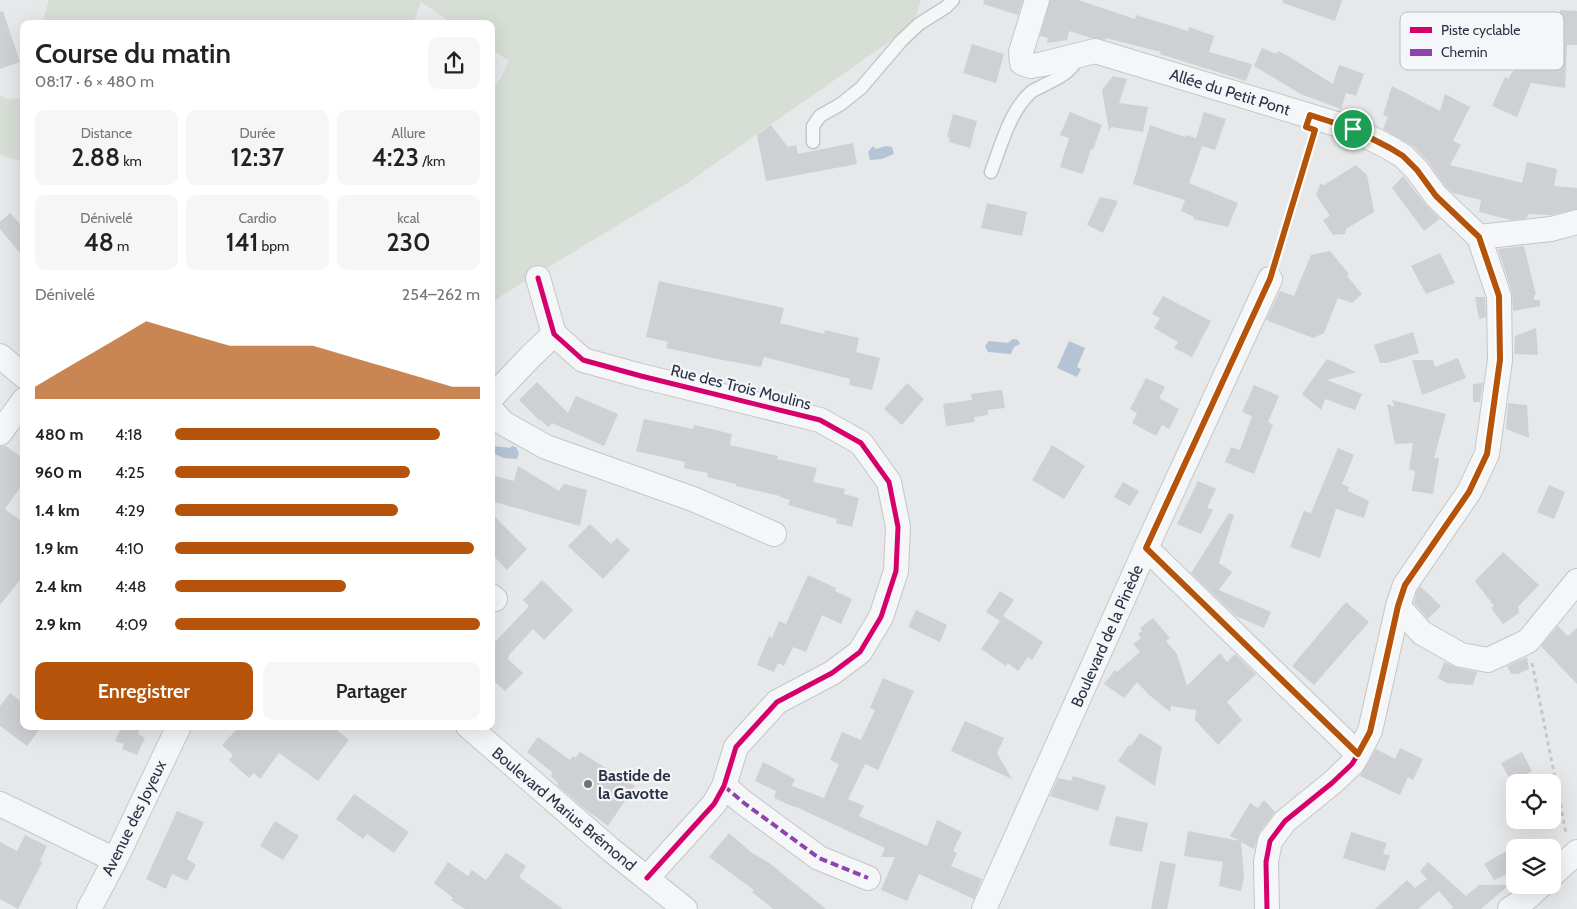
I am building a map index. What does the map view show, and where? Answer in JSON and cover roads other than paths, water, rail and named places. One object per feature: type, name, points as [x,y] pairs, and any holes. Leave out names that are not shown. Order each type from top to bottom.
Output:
[{"type":"street","name":"Allée du Petit Pont","points":[[1037,0],[1021,52],[1022,63],[1031,66],[1095,51],[1353,129],[1403,156],[1417,170],[1436,196],[1479,237]]},
{"type":"street","points":[[1267,909],[1266,862],[1270,841],[1285,821],[1332,783],[1352,764],[1358,754],[1370,732],[1398,606],[1405,585],[1469,492],[1487,454],[1500,360],[1499,296],[1479,237],[1551,228],[1577,222]]},
{"type":"street","points":[[495,394],[554,334],[538,278]]},
{"type":"street","name":"Boulevard de la Pinède","points":[[984,909],[1146,548],[1270,279]]},
{"type":"street","name":"Rue des Trois Moulins","points":[[554,334],[583,360],[820,420],[861,443],[889,482],[898,527],[896,571],[880,617],[860,652],[832,673],[778,702],[736,746],[724,786],[714,804],[647,878]]},
{"type":"street","points":[[0,356],[20,373]]},
{"type":"street","points":[[0,432],[20,405]]},
{"type":"street","points":[[495,414],[503,423],[546,447],[693,499],[774,534]]},
{"type":"street","points":[[1146,548],[1358,754]]},
{"type":"street","points":[[1398,606],[1422,634],[1461,656],[1488,660],[1528,641],[1577,581]]},
{"type":"street","name":"Avenue des Joyeux","points":[[89,909],[177,730]]},
{"type":"street","name":"Boulevard Marius Brémond","points":[[473,730],[610,849],[685,909]]},
{"type":"street","points":[[724,786],[819,858],[868,878]]},
{"type":"street","points":[[0,804],[114,860]]},
{"type":"street","points":[[1561,867],[1574,855]]},
{"type":"street","points":[[1510,909],[1531,894]]},
{"type":"lane","points":[[812,142],[814,126],[820,116],[841,104],[861,88],[901,41],[919,24],[946,7],[953,0]]},
{"type":"lane","points":[[991,172],[1005,133],[1020,104],[1032,91],[1064,76],[1076,64],[1080,55]]},
{"type":"water","points":[[873,146],[876,149],[886,146],[892,147],[894,154],[882,159],[870,160],[868,152]]},
{"type":"water","points":[[1013,339],[1018,340],[1020,344],[1014,347],[1011,354],[988,352],[985,346],[989,341],[1008,343]]},
{"type":"water","points":[[1069,341],[1085,348],[1077,367],[1081,369],[1077,377],[1057,368]]},
{"type":"water","points":[[495,446],[516,447],[519,453],[517,459],[504,458],[495,454]]},
{"type":"place","name":"Bastide de la Gavotte","points":[[588,784]]}]
